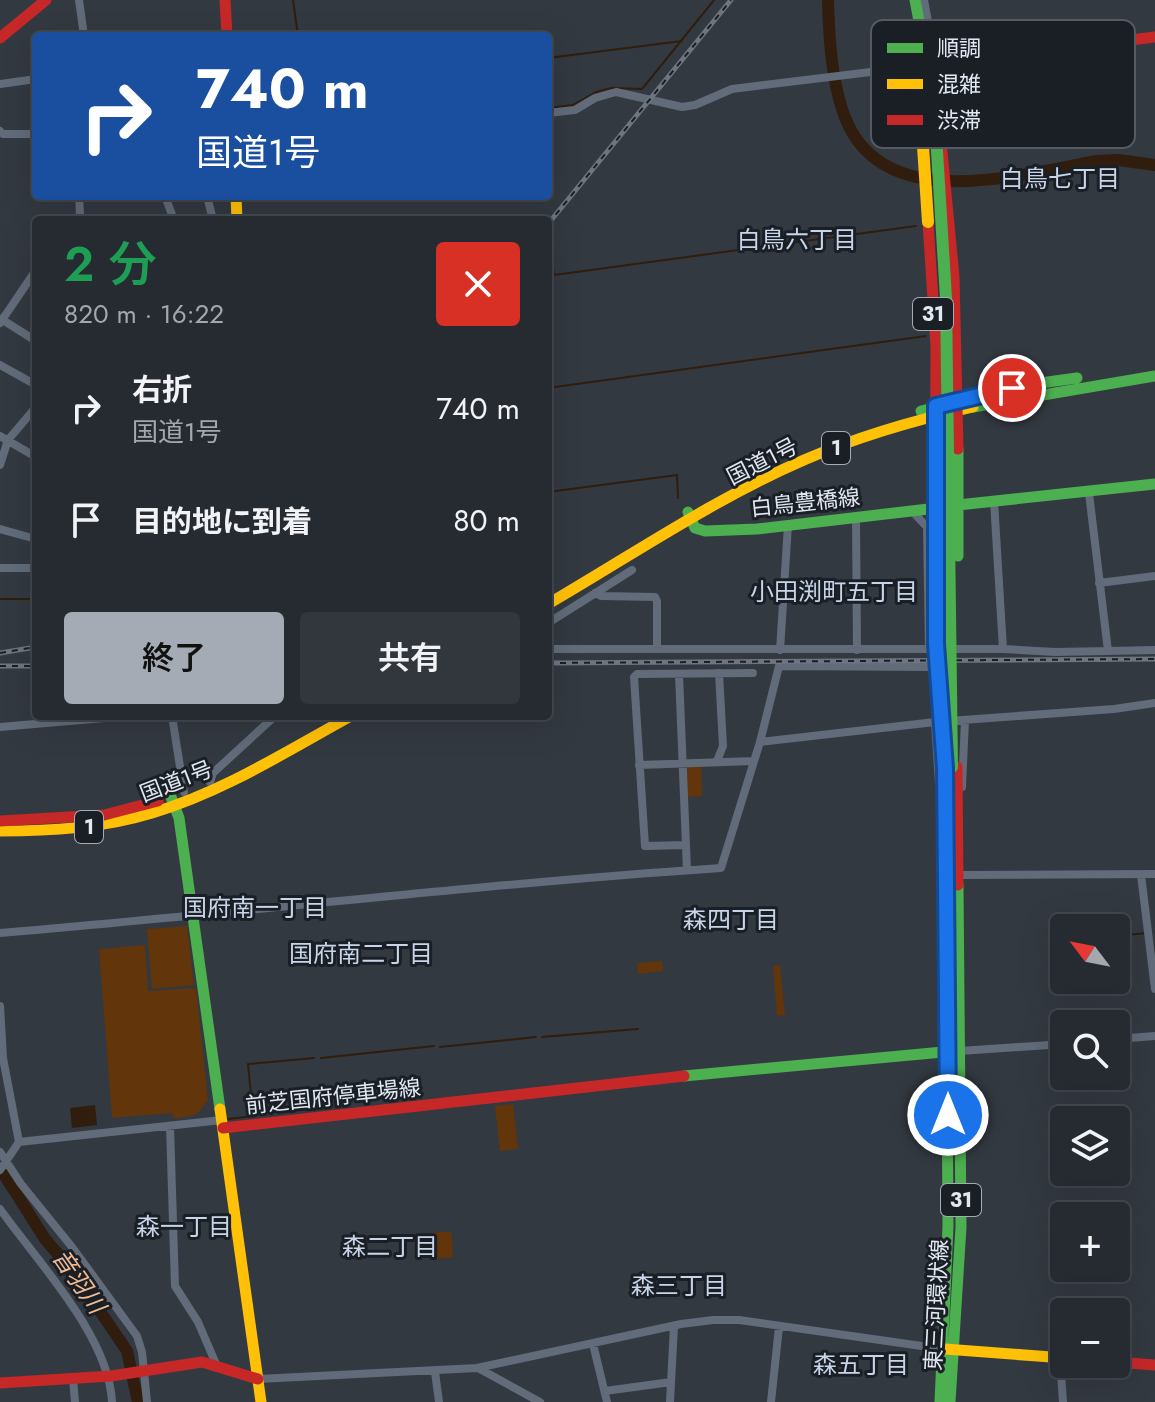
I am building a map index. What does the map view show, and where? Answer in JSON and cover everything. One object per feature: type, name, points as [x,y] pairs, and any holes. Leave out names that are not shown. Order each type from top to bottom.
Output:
[{"type":"main road","points":[[0,38],[46,0]]},
{"type":"main road","points":[[225,0],[227,32]]},
{"type":"main road","points":[[1135,40],[1155,37]]},
{"type":"main road","name":"東三河環状線","points":[[921,148],[936,346],[936,644],[951,767],[955,875],[952,949],[954,1051],[961,1227],[940,1402]]},
{"type":"main road","name":"東三河環状線","points":[[938,148],[947,274],[953,665],[951,829],[955,875]]},
{"type":"main road","name":"東三河環状線","points":[[943,148],[951,220],[956,322],[960,644],[951,767]]},
{"type":"main road","name":"国道1号","points":[[552,602],[753,476],[845,436],[1033,384],[1155,368]]},
{"type":"main road","name":"国道1号","points":[[956,406],[1155,376]]},
{"type":"main road","points":[[958,505],[1155,484]]},
{"type":"main road","name":"白鳥豊橋線","points":[[689,516],[695,528],[705,531],[937,508]]},
{"type":"main road","name":"国道1号","points":[[552,591],[689,516]]},
{"type":"main road","name":"国道1号","points":[[0,821],[104,815],[173,801],[184,792],[210,782],[325,720]]},
{"type":"main road","name":"国道1号","points":[[0,831],[86,827],[126,821],[238,777],[344,720]]},
{"type":"main road","points":[[173,801],[179,818],[222,1124]]},
{"type":"main road","name":"前芝国府停車場線","points":[[261,1402],[222,1124],[755,1068],[954,1051]]},
{"type":"main road","points":[[948,1349],[1050,1357]]},
{"type":"main road","name":"東三河環状線","points":[[948,1349],[950,1402]]},
{"type":"main road","points":[[0,1383],[109,1376],[202,1362],[258,1379]]},
{"type":"main road","points":[[1130,1363],[1155,1365]]},
{"type":"street","points":[[79,0],[83,32]]},
{"type":"street","points":[[552,113],[575,110],[595,98],[616,92],[682,107],[695,105],[732,89],[871,73]]},
{"type":"street","points":[[0,84],[32,80]]},
{"type":"street","points":[[0,131],[3,134],[32,134]]},
{"type":"street","points":[[32,276],[1,320],[32,339]]},
{"type":"street","points":[[0,365],[32,383]]},
{"type":"street","points":[[0,465],[4,438],[32,411]]},
{"type":"street","points":[[4,438],[32,455]]},
{"type":"street","points":[[1089,493],[1108,651]]},
{"type":"street","points":[[994,501],[1003,649]]},
{"type":"street","points":[[912,511],[927,527],[929,650]]},
{"type":"street","points":[[856,517],[857,650]]},
{"type":"street","points":[[780,650],[788,525]]},
{"type":"street","points":[[0,529],[32,538]]},
{"type":"street","points":[[0,568],[32,568]]},
{"type":"street","points":[[552,620],[632,570]]},
{"type":"street","points":[[1099,583],[1155,576]]},
{"type":"street","points":[[595,593],[601,596],[655,597],[657,649]]},
{"type":"street","points":[[552,649],[1155,650]]},
{"type":"street","points":[[0,933],[721,868],[760,742],[779,666],[927,667]]},
{"type":"street","points":[[717,761],[723,746],[719,673]]},
{"type":"street","points":[[686,845],[645,846],[634,677],[637,674],[753,673]]},
{"type":"street","points":[[679,674],[687,870]]},
{"type":"street","points":[[760,742],[935,722],[1092,711],[1155,703]]},
{"type":"street","points":[[0,727],[81,720]]},
{"type":"street","points":[[173,720],[184,792]]},
{"type":"street","points":[[210,782],[213,773],[271,720]]},
{"type":"street","points":[[965,720],[955,875],[1155,874]]},
{"type":"street","points":[[935,722],[939,767],[942,926],[952,949]]},
{"type":"street","points":[[639,765],[754,761]]},
{"type":"street","points":[[1141,875],[1155,989]]},
{"type":"street","points":[[0,1006],[3,1058],[19,1142],[4,1165]]},
{"type":"street","points":[[1130,1038],[1155,1036]]},
{"type":"street","points":[[954,1051],[1050,1045]]},
{"type":"street","points":[[19,1142],[170,1126],[222,1124]]},
{"type":"street","points":[[170,1126],[175,1286],[198,1322],[216,1364]]},
{"type":"street","points":[[0,1152],[4,1165],[137,1336],[147,1402]]},
{"type":"street","points":[[0,1209],[92,1336],[109,1376],[112,1402]]},
{"type":"street","points":[[258,1379],[477,1368],[674,1326],[723,1320],[948,1349]]},
{"type":"street","points":[[670,1402],[674,1326]]},
{"type":"street","points":[[771,1402],[779,1327]]},
{"type":"street","points":[[593,1344],[607,1402]]},
{"type":"street","points":[[477,1368],[524,1397],[540,1402]]},
{"type":"street","points":[[435,1372],[439,1402]]},
{"type":"street","points":[[1062,1378],[1063,1402]]},
{"type":"street","points":[[73,1379],[75,1402]]},
{"type":"street","points":[[605,1391],[671,1382]]},
{"type":"shaded area","points":[[701,764],[702,796],[687,797],[686,765]]},
{"type":"shaded area","points":[[187,926],[194,985],[152,989],[147,929]]},
{"type":"shaded area","points":[[145,945],[148,991],[196,988],[208,1100],[197,1114],[175,1119],[171,1113],[112,1118],[99,949]]},
{"type":"shaded area","points":[[662,961],[663,971],[638,974],[637,963]]},
{"type":"shaded area","points":[[780,965],[785,1015],[777,1016],[773,966]]},
{"type":"shaded area","points":[[513,1104],[518,1149],[500,1151],[495,1106]]},
{"type":"shaded area","points":[[95,1105],[97,1125],[72,1128],[70,1108]]},
{"type":"shaded area","points":[[451,1231],[453,1257],[432,1259],[430,1233]]},
{"type":"waterway","points":[[293,0],[297,32]]},
{"type":"waterway","points":[[552,108],[573,105],[596,92],[611,88],[642,89],[714,0]]},
{"type":"waterway","points":[[828,0],[833,69],[842,109],[859,143],[885,165],[916,177],[952,181],[1028,174],[1097,161],[1119,160],[1155,165]]},
{"type":"waterway","points":[[552,57],[682,41]]},
{"type":"waterway","points":[[552,261],[554,275],[916,226]]},
{"type":"waterway","points":[[552,387],[926,336]]},
{"type":"waterway","points":[[552,491],[677,475],[678,498]]},
{"type":"waterway","points":[[0,599],[32,599]]},
{"type":"waterway","points":[[1130,935],[1147,933]]},
{"type":"waterway","points":[[542,1037],[638,1029]]},
{"type":"waterway","points":[[440,1047],[536,1037]]},
{"type":"waterway","points":[[321,1058],[434,1046]]},
{"type":"waterway","points":[[228,1119],[253,1116],[248,1064],[314,1058]]},
{"type":"waterway","name":"音羽川","points":[[0,1168],[45,1239],[75,1274],[127,1351],[138,1402]]},
{"type":"railway","points":[[552,219],[731,0]]},
{"type":"railway","points":[[0,653],[32,648]]},
{"type":"railway","points":[[552,663],[1155,659]]},
{"type":"railway","points":[[0,666],[32,666]]},
{"type":"traffic: fast","points":[[915,0],[919,20]]},
{"type":"traffic: fast","points":[[937,148],[946,298],[952,767]]},
{"type":"traffic: fast","points":[[973,407],[1155,376]]},
{"type":"traffic: fast","points":[[921,411],[1033,384],[1077,378]]},
{"type":"traffic: fast","points":[[958,449],[958,556]]},
{"type":"traffic: fast","points":[[958,505],[1155,484]]},
{"type":"traffic: fast","points":[[688,512],[695,528],[705,531],[757,529],[937,508]]},
{"type":"traffic: fast","points":[[940,1402],[948,1226],[945,768]]},
{"type":"traffic: fast","points":[[171,797],[179,818],[220,1109]]},
{"type":"traffic: fast","points":[[950,1402],[961,1227],[958,885]]},
{"type":"traffic: fast","points":[[684,1076],[954,1051]]},
{"type":"traffic: slow","points":[[923,148],[928,222]]},
{"type":"traffic: slow","points":[[236,200],[237,216]]},
{"type":"traffic: slow","points":[[552,602],[771,475],[866,436],[973,407]]},
{"type":"traffic: slow","points":[[0,831],[77,828],[152,813],[229,782],[344,720]]},
{"type":"traffic: slow","points":[[220,1109],[261,1402]]},
{"type":"traffic: slow","points":[[945,1349],[1050,1357]]},
{"type":"traffic: jam","points":[[0,38],[46,0]]},
{"type":"traffic: jam","points":[[225,0],[227,32]]},
{"type":"traffic: jam","points":[[1135,39],[1155,37]]},
{"type":"traffic: jam","points":[[942,148],[954,277],[958,449]]},
{"type":"traffic: jam","points":[[928,222],[936,346],[935,557]]},
{"type":"traffic: jam","points":[[935,557],[936,644],[945,768]]},
{"type":"traffic: jam","points":[[957,767],[958,885]]},
{"type":"traffic: jam","points":[[0,821],[104,815],[158,801]]},
{"type":"traffic: jam","points":[[223,1128],[684,1076]]},
{"type":"traffic: jam","points":[[0,1383],[111,1376],[202,1362],[258,1379]]},
{"type":"traffic: jam","points":[[1130,1363],[1155,1365]]},
{"type":"district","name":"白鳥七丁目","points":[[1060,178]]},
{"type":"district","name":"白鳥六丁目","points":[[797,239]]},
{"type":"district","name":"小田渕町五丁目","points":[[834,591]]},
{"type":"district","name":"国府南一丁目","points":[[255,907]]},
{"type":"district","name":"森四丁目","points":[[731,919]]},
{"type":"district","name":"国府南二丁目","points":[[361,953]]},
{"type":"district","name":"森一丁目","points":[[184,1226]]},
{"type":"district","name":"森二丁目","points":[[390,1246]]},
{"type":"district","name":"森三丁目","points":[[679,1285]]},
{"type":"district","name":"森五丁目","points":[[861,1364]]},
{"type":"route","points":[[948,1115],[945,768],[936,644],[936,406],[1012,388]]}]
